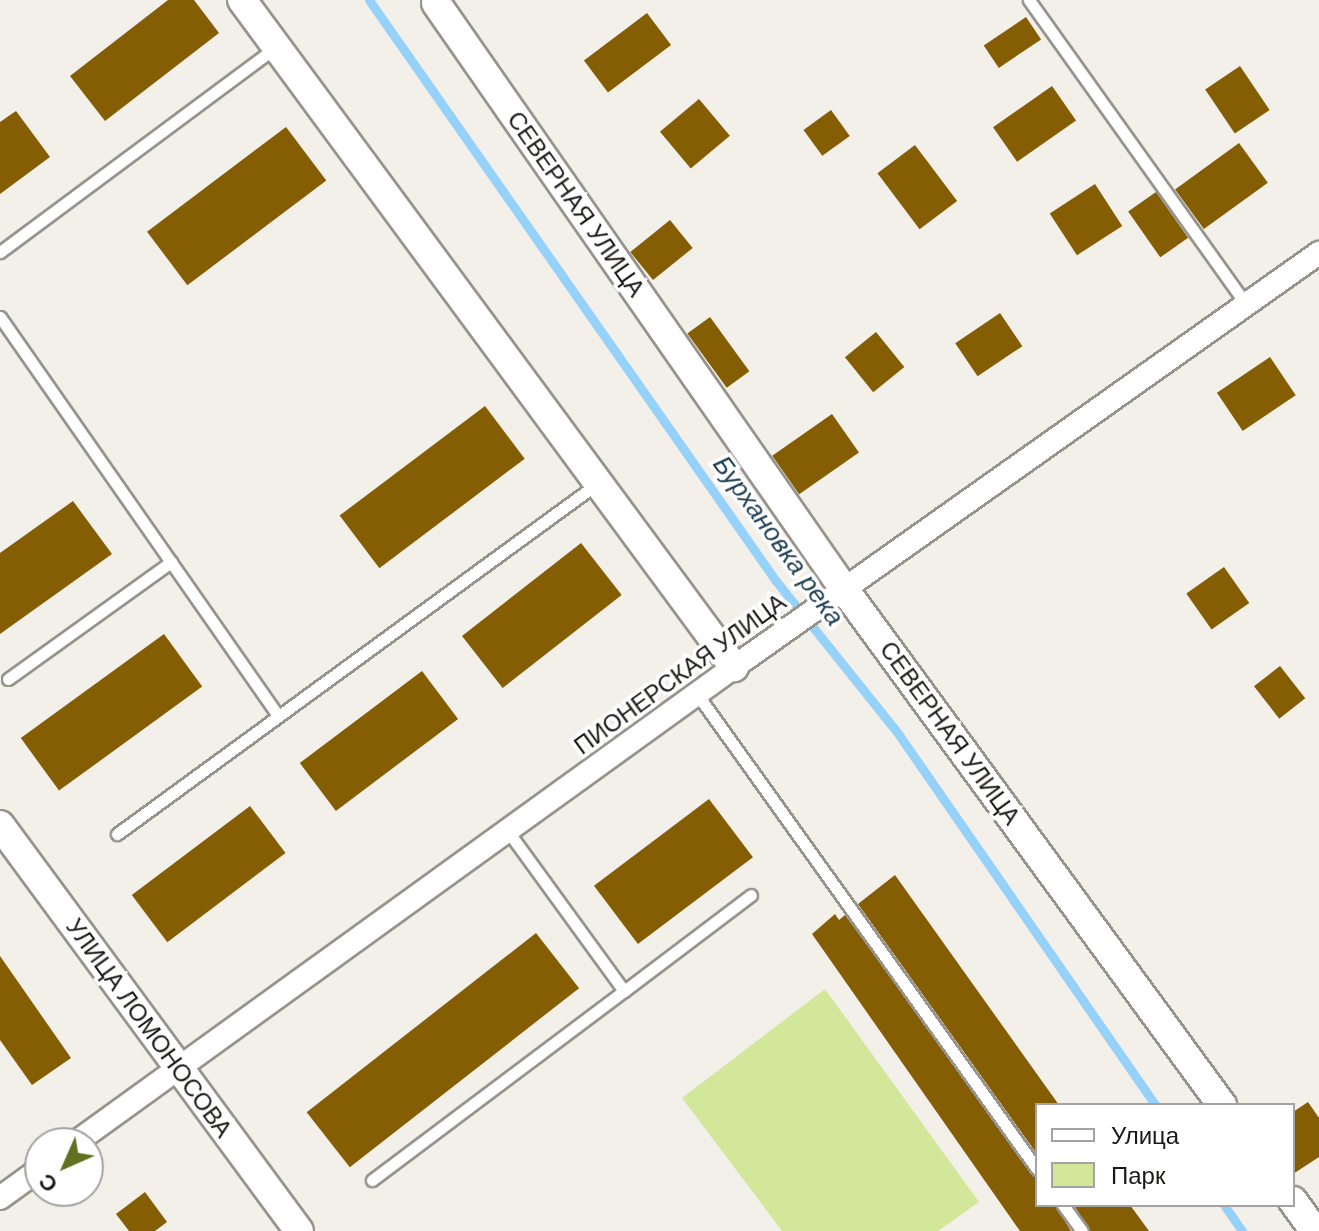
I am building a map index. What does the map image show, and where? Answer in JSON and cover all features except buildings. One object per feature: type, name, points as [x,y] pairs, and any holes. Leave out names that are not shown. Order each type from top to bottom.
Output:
[{"type":"street","points":[[242,0],[734,667]]},
{"type":"street","name":"СЕВЕРНАЯ УЛИЦА","points":[[436,3],[844,589],[1221,1103]]},
{"type":"street","name":"ПИОНЕРСКАЯ УЛИЦА","points":[[97,1127],[734,667],[1319,253]]},
{"type":"street","name":"УЛИЦА ЛОМОНОСОВА","points":[[0,825],[299,1231]]},
{"type":"street","points":[[0,1198],[24,1181]]},
{"type":"street","points":[[1295,1204],[1315,1231]]},
{"type":"lane","points":[[1029,0],[1246,304]]},
{"type":"lane","points":[[0,252],[276,46]]},
{"type":"lane","points":[[0,317],[278,716]]},
{"type":"lane","points":[[117,834],[598,482]]},
{"type":"lane","points":[[8,679],[171,562]]},
{"type":"lane","points":[[697,694],[1035,1166]]},
{"type":"lane","points":[[507,830],[624,991]]},
{"type":"lane","points":[[372,1180],[751,895]]},
{"type":"lane","points":[[1064,1207],[1082,1231]]},
{"type":"green space","points":[[825,989],[979,1202],[938,1231],[782,1231],[682,1098]]},
{"type":"waterway","name":"Бурхановка река","points":[[369,0],[776,581],[897,732],[1154,1103]]},
{"type":"waterway","name":"Бурхановка река","points":[[1225,1207],[1242,1231]]}]
